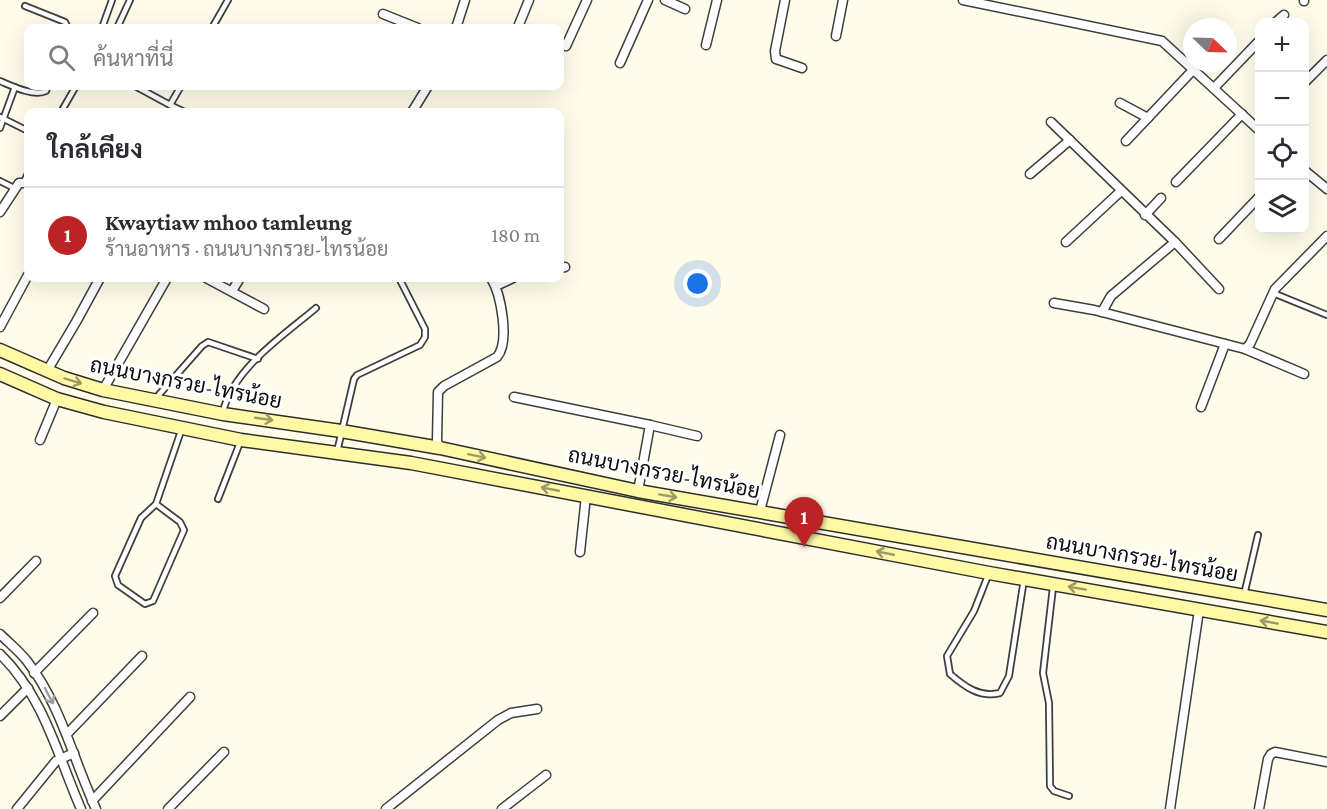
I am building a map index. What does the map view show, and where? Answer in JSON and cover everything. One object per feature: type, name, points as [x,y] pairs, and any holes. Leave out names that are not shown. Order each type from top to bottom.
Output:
[{"type":"main road","name":"ถนนบางกรวย-ไทรน้อย","points":[[0,350],[46,371],[103,390],[223,414],[341,430],[440,448],[638,491],[1327,610]]},
{"type":"main road","name":"ถนนบางกรวย-ไทรน้อย","points":[[0,374],[57,399],[104,412],[241,440],[411,463],[989,573],[1327,632]]},
{"type":"main road","points":[[1298,627],[1302,605]]},
{"type":"street","points":[[457,24],[465,0]]},
{"type":"street","points":[[519,24],[529,0]]},
{"type":"street","points":[[566,46],[587,0]]},
{"type":"street","points":[[620,63],[648,0]]},
{"type":"street","points":[[665,0],[685,9]]},
{"type":"street","points":[[706,45],[717,0]]},
{"type":"street","points":[[785,0],[775,51],[776,59],[802,68]]},
{"type":"street","points":[[836,36],[843,0]]},
{"type":"street","points":[[963,0],[1162,41],[1183,61]]},
{"type":"street","points":[[382,14],[408,24]]},
{"type":"street","points":[[1281,18],[1284,15]]},
{"type":"street","points":[[1214,88],[1255,45]]},
{"type":"street","points":[[1309,79],[1327,60]]},
{"type":"street","points":[[1126,141],[1191,72]]},
{"type":"street","points":[[1195,72],[1255,126]]},
{"type":"street","points":[[414,108],[426,90]]},
{"type":"street","points":[[1120,103],[1148,118]]},
{"type":"street","points":[[1176,182],[1242,114]]},
{"type":"street","points":[[1052,122],[1175,242],[1219,289]]},
{"type":"street","points":[[1030,174],[1070,140]]},
{"type":"street","points":[[1309,173],[1327,188]]},
{"type":"street","points":[[0,212],[14,188],[24,184]]},
{"type":"street","points":[[1066,242],[1121,191]]},
{"type":"street","points":[[1145,215],[1161,198]]},
{"type":"street","points":[[1219,239],[1255,201]]},
{"type":"street","points":[[1245,349],[1250,344],[1280,282],[1327,236]]},
{"type":"street","points":[[1102,312],[1111,296],[1175,242]]},
{"type":"street","points":[[0,327],[24,282]]},
{"type":"street","points":[[46,371],[98,282]]},
{"type":"street","points":[[103,390],[165,282]]},
{"type":"street","points":[[214,282],[264,309]]},
{"type":"street","points":[[232,291],[238,282]]},
{"type":"street","points":[[440,448],[437,441],[438,392],[444,386],[497,357],[502,351],[504,342],[494,282]]},
{"type":"street","points":[[496,286],[504,282]]},
{"type":"street","points":[[1054,303],[1102,312],[1245,349],[1304,374]]},
{"type":"street","points":[[1201,407],[1225,344]]},
{"type":"street","points":[[514,397],[697,436]]},
{"type":"street","points":[[40,440],[57,399]]},
{"type":"street","points":[[638,491],[650,425]]},
{"type":"street","points":[[760,512],[780,435]]},
{"type":"street","points":[[580,552],[586,496]]},
{"type":"street","points":[[0,598],[36,561]]},
{"type":"street","points":[[1170,809],[1199,610]]},
{"type":"street","points":[[34,672],[93,613]]},
{"type":"street","points":[[0,634],[26,660],[47,692],[67,734],[94,805],[190,697]]},
{"type":"street","points":[[0,654],[15,669],[45,719],[81,809]]},
{"type":"street","points":[[67,734],[142,656]]},
{"type":"street","points":[[0,716],[28,688]]},
{"type":"street","points":[[386,809],[498,720],[511,713],[537,709]]},
{"type":"street","points":[[168,809],[224,752]]},
{"type":"street","points":[[1259,809],[1268,759],[1271,754],[1275,752],[1327,762]]},
{"type":"street","points":[[17,809],[56,761],[74,753]]},
{"type":"street","points":[[502,809],[546,775]]},
{"type":"lane","points":[[103,24],[112,0]]},
{"type":"lane","points":[[119,24],[130,0]]},
{"type":"lane","points":[[214,24],[228,0]]},
{"type":"lane","points":[[25,6],[65,24]]},
{"type":"lane","points":[[0,81],[24,89]]},
{"type":"lane","points":[[0,128],[15,87]]},
{"type":"lane","points":[[28,90],[42,93],[46,90]]},
{"type":"lane","points":[[63,108],[74,90]]},
{"type":"lane","points":[[143,90],[177,108]]},
{"type":"lane","points":[[171,105],[179,90]]},
{"type":"lane","points":[[2,118],[24,129]]},
{"type":"lane","points":[[0,181],[14,188]]},
{"type":"lane","points":[[337,452],[357,375],[420,345],[425,337],[425,329],[401,282]]},
{"type":"lane","points":[[1273,293],[1327,315]]},
{"type":"lane","points":[[223,414],[226,399],[258,359],[316,308]]},
{"type":"lane","points":[[154,400],[208,342],[258,359]]},
{"type":"lane","points":[[156,504],[180,522],[184,530],[153,601],[145,604],[118,585],[115,576],[141,518],[156,504],[182,428]]},
{"type":"lane","points":[[218,499],[241,440]]},
{"type":"lane","points":[[1244,595],[1258,536]]},
{"type":"lane","points":[[989,573],[974,611],[947,656],[950,674],[966,688],[989,696],[999,693],[1009,676],[1024,579]]},
{"type":"lane","points":[[1054,584],[1043,673],[1049,715],[1050,786],[1054,791],[1069,796]]},
{"type":"place","name":"Kwaytiaw mhoo tamleung","points":[[804,547]]}]
